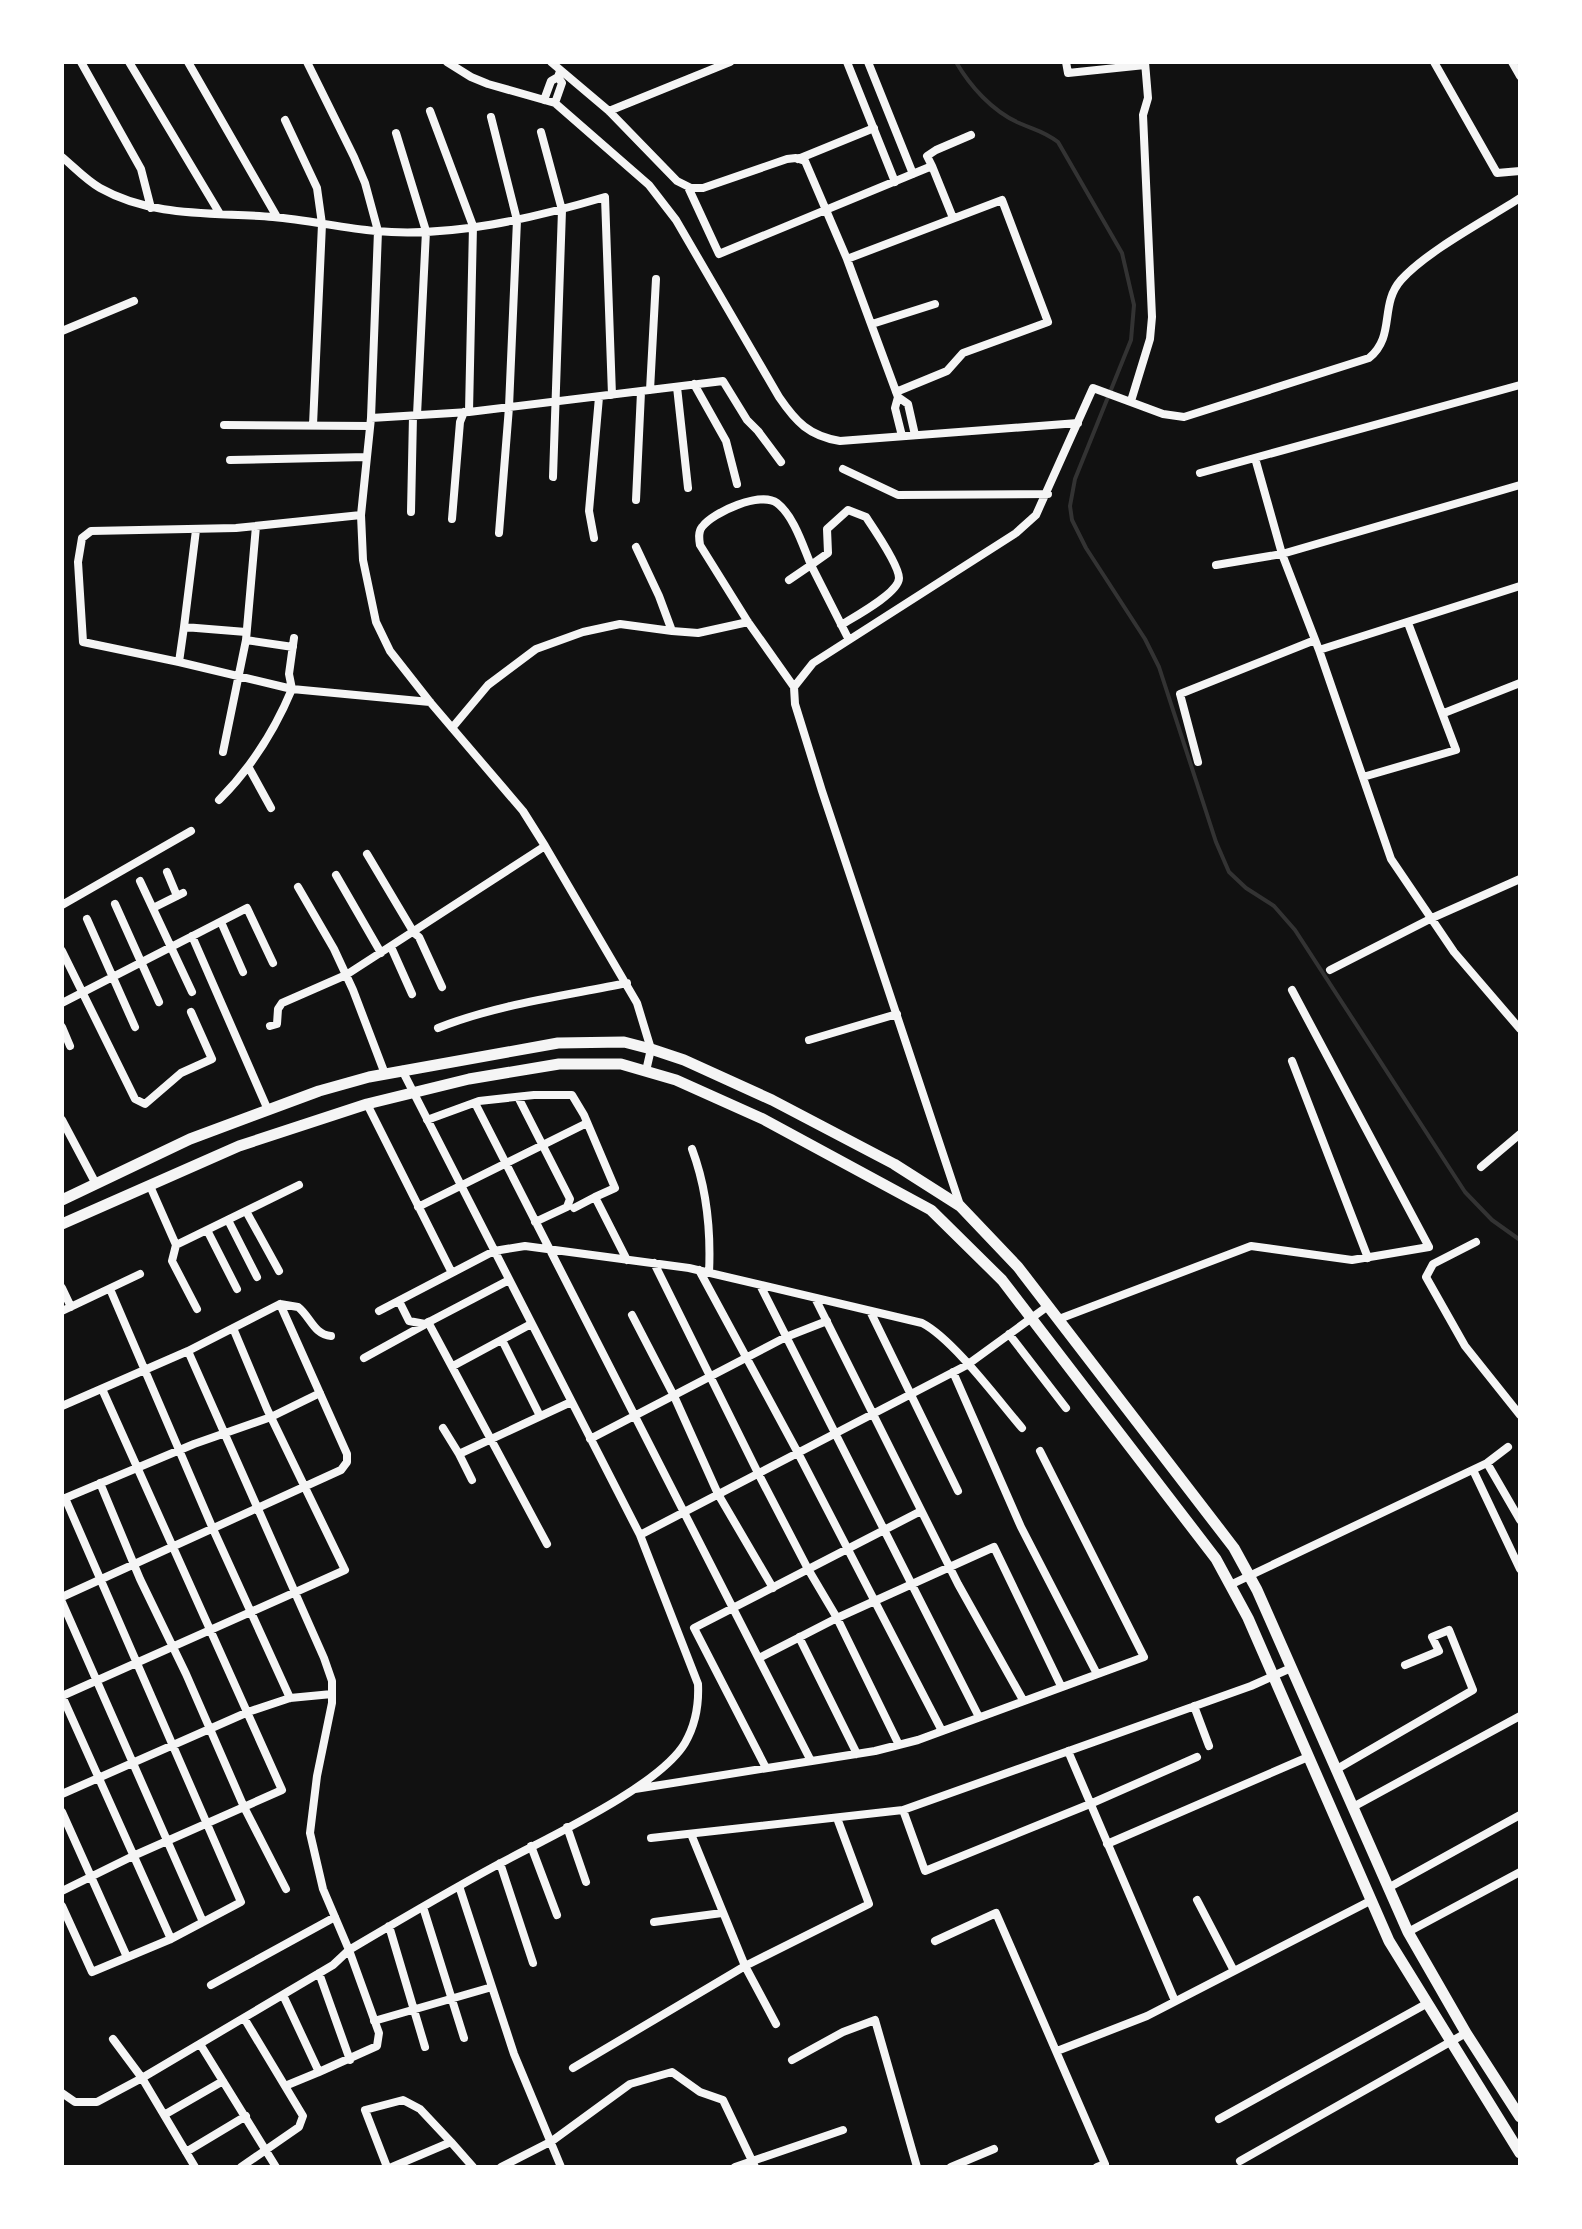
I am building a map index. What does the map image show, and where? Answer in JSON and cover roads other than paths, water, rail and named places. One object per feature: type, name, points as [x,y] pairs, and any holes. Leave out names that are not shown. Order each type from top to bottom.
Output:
[{"type":"main road","points":[[62,1200],[190,1139],[319,1091],[402,1070],[558,1043],[624,1042],[684,1060],[772,1100],[894,1164],[960,1206],[1018,1267],[1234,1548],[1337,1769],[1408,1932],[1466,2033],[1520,2117]]},
{"type":"main road","points":[[62,1224],[239,1146],[367,1104],[412,1092],[559,1064],[621,1064],[676,1080],[763,1119],[931,1210],[1002,1280],[1216,1559],[1273,1677],[1389,1941],[1520,2153]]},
{"type":"street","points":[[81,62],[141,169],[151,208]]},
{"type":"street","points":[[129,62],[220,214]]},
{"type":"street","points":[[188,62],[277,217]]},
{"type":"street","points":[[307,62],[365,183],[378,231],[370,422],[361,515],[363,560],[376,622],[390,651],[523,811],[545,846],[627,983],[644,1021],[651,1049],[646,1071]]},
{"type":"street","points":[[447,62],[471,77],[555,103],[649,185],[666,205],[751,353],[795,421],[810,433],[840,441],[1078,423]]},
{"type":"street","points":[[551,62],[562,83],[555,103]]},
{"type":"street","points":[[609,111],[730,62]]},
{"type":"street","points":[[847,62],[895,182]]},
{"type":"street","points":[[868,62],[913,174]]},
{"type":"street","points":[[1066,62],[1068,73],[1145,64],[1148,98],[1143,115],[1152,317],[1150,339],[1131,401]]},
{"type":"street","points":[[1434,62],[1497,173],[1520,171]]},
{"type":"street","points":[[1512,62],[1520,76]]},
{"type":"street","points":[[544,100],[551,81],[559,74]]},
{"type":"street","points":[[559,74],[609,111],[663,169],[688,187],[719,254],[932,166]]},
{"type":"street","points":[[430,111],[473,226],[466,412],[460,422],[452,519]]},
{"type":"street","points":[[491,117],[517,220],[509,407],[499,533]]},
{"type":"street","points":[[285,120],[317,188],[322,224],[313,425]]},
{"type":"street","points":[[798,159],[874,128]]},
{"type":"street","points":[[541,132],[562,210],[553,477]]},
{"type":"street","points":[[396,133],[426,231],[411,512]]},
{"type":"street","points":[[953,218],[927,156],[971,135]]},
{"type":"street","points":[[62,157],[96,186],[119,198],[151,208],[178,213],[277,217],[378,231],[426,231],[517,220],[605,197],[612,395]]},
{"type":"street","points":[[688,187],[703,188],[787,159],[805,161],[872,324],[897,395],[895,408],[902,436]]},
{"type":"street","points":[[794,687],[813,663],[1016,533],[1036,515],[1093,388],[1163,414],[1184,417],[1369,358],[1380,349],[1386,330],[1389,298],[1400,280],[1425,259],[1520,198]]},
{"type":"street","points":[[847,259],[1002,200],[1048,322],[963,353],[947,371],[897,395]]},
{"type":"street","points":[[636,500],[656,279]]},
{"type":"street","points":[[62,331],[134,301]]},
{"type":"street","points":[[872,324],[935,304]]},
{"type":"street","points":[[224,425],[370,422],[723,381],[747,420],[781,462]]},
{"type":"street","points":[[694,384],[726,441],[737,484]]},
{"type":"street","points":[[1200,473],[1520,385]]},
{"type":"street","points":[[677,387],[688,488]]},
{"type":"street","points":[[897,395],[908,404],[915,435]]},
{"type":"street","points":[[594,538],[589,511],[599,397]]},
{"type":"street","points":[[230,460],[367,457]]},
{"type":"street","points":[[1255,458],[1282,554],[1319,650],[1391,859],[1454,952],[1520,1029]]},
{"type":"street","points":[[843,469],[898,495],[1048,494]]},
{"type":"street","points":[[1216,565],[1282,554],[1520,485]]},
{"type":"street","points":[[849,640],[785,512],[778,504],[767,498],[752,500],[720,513],[702,526],[700,545],[748,622],[794,687],[795,704],[960,1206]]},
{"type":"street","points":[[789,580],[828,553],[827,529],[848,510],[866,517],[899,578],[895,589],[841,625]]},
{"type":"street","points":[[361,515],[196,530],[91,531],[82,538],[79,548],[83,642],[292,689],[430,702]]},
{"type":"street","points":[[223,752],[246,636],[256,526]]},
{"type":"street","points":[[179,662],[196,530]]},
{"type":"street","points":[[636,547],[672,631]]},
{"type":"street","points":[[1319,650],[1520,586]]},
{"type":"street","points":[[452,728],[488,685],[536,649],[583,632],[620,624],[698,633],[748,622]]},
{"type":"street","points":[[1363,777],[1456,750],[1408,623]]},
{"type":"street","points":[[184,627],[293,642],[289,674],[292,689],[278,722],[249,768],[219,800]]},
{"type":"street","points":[[1198,762],[1180,694],[1315,640]]},
{"type":"street","points":[[1444,713],[1520,683]]},
{"type":"street","points":[[249,768],[271,808]]},
{"type":"street","points":[[62,905],[191,831]]},
{"type":"street","points":[[270,1026],[277,1024],[278,1009],[282,1003],[346,975],[545,846]]},
{"type":"street","points":[[367,854],[419,937],[442,987]]},
{"type":"street","points":[[153,908],[180,894],[167,872]]},
{"type":"street","points":[[336,875],[381,953]]},
{"type":"street","points":[[1330,970],[1432,918],[1520,879]]},
{"type":"street","points":[[140,881],[192,992]]},
{"type":"street","points":[[298,887],[346,975],[385,1074]]},
{"type":"street","points":[[115,904],[159,1002]]},
{"type":"street","points":[[62,1003],[247,908],[273,963]]},
{"type":"street","points":[[87,919],[135,1027]]},
{"type":"street","points":[[221,922],[243,972]]},
{"type":"street","points":[[192,936],[268,1110]]},
{"type":"street","points":[[391,947],[412,994]]},
{"type":"street","points":[[62,951],[135,1099],[142,1104],[181,1073],[212,1059],[191,1012]]},
{"type":"street","points":[[438,1028],[463,1018],[521,1004],[627,983]]},
{"type":"street","points":[[1059,1319],[1251,1246],[1352,1260],[1429,1247],[1292,990]]},
{"type":"street","points":[[809,1040],[897,1014]]},
{"type":"street","points":[[62,1027],[70,1046]]},
{"type":"street","points":[[1292,1061],[1368,1258]]},
{"type":"street","points":[[62,2093],[75,2102],[89,2104],[142,2078],[333,1965],[349,1950],[389,1926],[635,1789],[685,1744],[698,1684],[640,1535],[402,1070]]},
{"type":"street","points":[[427,1120],[475,1103],[518,1097],[572,1095],[615,1188],[574,1208]]},
{"type":"street","points":[[518,1097],[570,1199],[567,1207],[535,1222]]},
{"type":"street","points":[[475,1103],[811,1761]]},
{"type":"street","points":[[367,1104],[452,1273]]},
{"type":"street","points":[[62,1120],[96,1184]]},
{"type":"street","points":[[418,1207],[587,1123]]},
{"type":"street","points":[[1481,1167],[1520,1134]]},
{"type":"street","points":[[692,1149],[702,1175],[711,1246],[709,1273]]},
{"type":"street","points":[[176,1245],[299,1185]]},
{"type":"street","points":[[150,1186],[176,1245],[172,1261],[197,1309]]},
{"type":"street","points":[[595,1197],[627,1260]]},
{"type":"street","points":[[246,1211],[279,1271]]},
{"type":"street","points":[[228,1220],[257,1277]]},
{"type":"street","points":[[207,1230],[237,1289]]},
{"type":"street","points":[[1476,1242],[1433,1264],[1426,1277],[1465,1346],[1520,1415]]},
{"type":"street","points":[[379,1311],[494,1251],[525,1246],[699,1270],[929,1327],[1022,1428]]},
{"type":"street","points":[[654,1263],[758,1473],[837,1618],[899,1745]]},
{"type":"street","points":[[699,1270],[942,1731]]},
{"type":"street","points":[[62,1288],[66,1309],[140,1274]]},
{"type":"street","points":[[364,1358],[509,1280]]},
{"type":"street","points":[[760,1285],[979,1717]]},
{"type":"street","points":[[110,1289],[213,1529],[290,1698]]},
{"type":"street","points":[[815,1298],[921,1511],[1023,1700]]},
{"type":"street","points":[[399,1301],[409,1321],[426,1323]]},
{"type":"street","points":[[203,1922],[62,1599],[306,1487],[341,1470],[347,1462],[347,1454],[280,1304]]},
{"type":"street","points":[[63,1403],[188,1351],[280,1304],[298,1307],[318,1331],[324,1336],[331,1336]]},
{"type":"street","points":[[640,1535],[967,1365],[1048,1306]]},
{"type":"street","points":[[870,1311],[958,1491]]},
{"type":"street","points":[[632,1315],[674,1396],[718,1494],[773,1588]]},
{"type":"street","points":[[590,1439],[786,1337],[827,1321]]},
{"type":"street","points":[[426,1323],[453,1366],[547,1544]]},
{"type":"street","points":[[453,1366],[531,1324]]},
{"type":"street","points":[[171,1939],[62,1696],[345,1570],[271,1417],[233,1328]]},
{"type":"street","points":[[1009,1334],[1066,1408]]},
{"type":"street","points":[[502,1340],[540,1416]]},
{"type":"street","points":[[188,1351],[332,1681],[310,1833],[323,1889],[379,2033],[377,2046],[285,2086]]},
{"type":"street","points":[[953,1372],[1021,1527],[1097,1674]]},
{"type":"street","points":[[62,1891],[282,1790],[102,1389]]},
{"type":"street","points":[[62,1906],[92,1972],[171,1939],[241,1902],[63,1499],[138,1466],[271,1417],[320,1393]]},
{"type":"street","points":[[459,1454],[571,1402]]},
{"type":"street","points":[[443,1428],[472,1480]]},
{"type":"street","points":[[1230,1585],[1473,1470],[1508,1447]]},
{"type":"street","points":[[635,1789],[899,1745],[1144,1657],[1040,1451]]},
{"type":"street","points":[[1487,1463],[1520,1520]]},
{"type":"street","points":[[1473,1470],[1520,1569]]},
{"type":"street","points":[[100,1483],[244,1807],[286,1889]]},
{"type":"street","points":[[766,1768],[694,1628],[921,1511]]},
{"type":"street","points":[[759,1658],[837,1618],[994,1547],[1061,1686]]},
{"type":"street","points":[[1337,1769],[1473,1690],[1449,1630],[1432,1637],[1439,1651],[1405,1665]]},
{"type":"street","points":[[799,1637],[857,1754]]},
{"type":"street","points":[[651,1838],[903,1810],[1291,1668]]},
{"type":"street","points":[[62,1794],[248,1712],[290,1698],[332,1694]]},
{"type":"street","points":[[1194,1706],[1209,1746]]},
{"type":"street","points":[[1353,1807],[1520,1716]]},
{"type":"street","points":[[1068,1751],[1175,2001]]},
{"type":"street","points":[[903,1810],[925,1871],[1197,1757]]},
{"type":"street","points":[[1107,1844],[1308,1757]]},
{"type":"street","points":[[62,1812],[127,1957]]},
{"type":"street","points":[[1388,1888],[1520,1815]]},
{"type":"street","points":[[573,2068],[745,1966],[869,1904],[837,1818]]},
{"type":"street","points":[[567,1827],[586,1882]]},
{"type":"street","points":[[691,1834],[745,1966],[776,2024]]},
{"type":"street","points":[[531,1846],[557,1915]]},
{"type":"street","points":[[500,1863],[533,1963]]},
{"type":"street","points":[[1408,1932],[1520,1872]]},
{"type":"street","points":[[459,1886],[514,2054],[561,2167]]},
{"type":"street","points":[[1197,1900],[1234,1971]]},
{"type":"street","points":[[1057,2051],[1147,2016],[1370,1901]]},
{"type":"street","points":[[423,1907],[464,2038]]},
{"type":"street","points":[[654,1922],[722,1913]]},
{"type":"street","points":[[935,1941],[996,1913],[1105,2164],[1097,2167]]},
{"type":"street","points":[[211,1985],[335,1917]]},
{"type":"street","points":[[389,1926],[425,2047]]},
{"type":"street","points":[[319,1973],[350,2060]]},
{"type":"street","points":[[374,2021],[492,1987]]},
{"type":"street","points":[[283,1995],[319,2072]]},
{"type":"street","points":[[1219,2119],[1426,2004]]},
{"type":"street","points":[[241,2167],[303,2122],[303,2116],[244,2018]]},
{"type":"street","points":[[792,2060],[843,2032],[875,2020],[917,2167]]},
{"type":"street","points":[[1240,2161],[1466,2033]]},
{"type":"street","points":[[113,2039],[142,2078],[195,2167]]},
{"type":"street","points":[[200,2044],[276,2167]]},
{"type":"street","points":[[501,2167],[552,2141],[630,2084],[672,2072],[700,2092],[723,2100],[753,2164]]},
{"type":"street","points":[[164,2115],[223,2081]]},
{"type":"street","points":[[451,2142],[389,2167],[365,2110],[403,2100],[420,2109],[451,2142],[473,2167]]},
{"type":"street","points":[[186,2152],[246,2116]]},
{"type":"street","points":[[735,2167],[753,2164],[843,2130]]},
{"type":"street","points":[[951,2167],[994,2149]]},
{"type":"waterway","points":[[956,62],[991,105],[1058,142],[1122,253],[1134,305],[1131,340],[1075,479],[1070,506],[1072,520],[1159,667],[1216,842],[1229,872],[1246,888],[1274,906],[1295,930],[1465,1192],[1492,1220],[1520,1240]]}]
